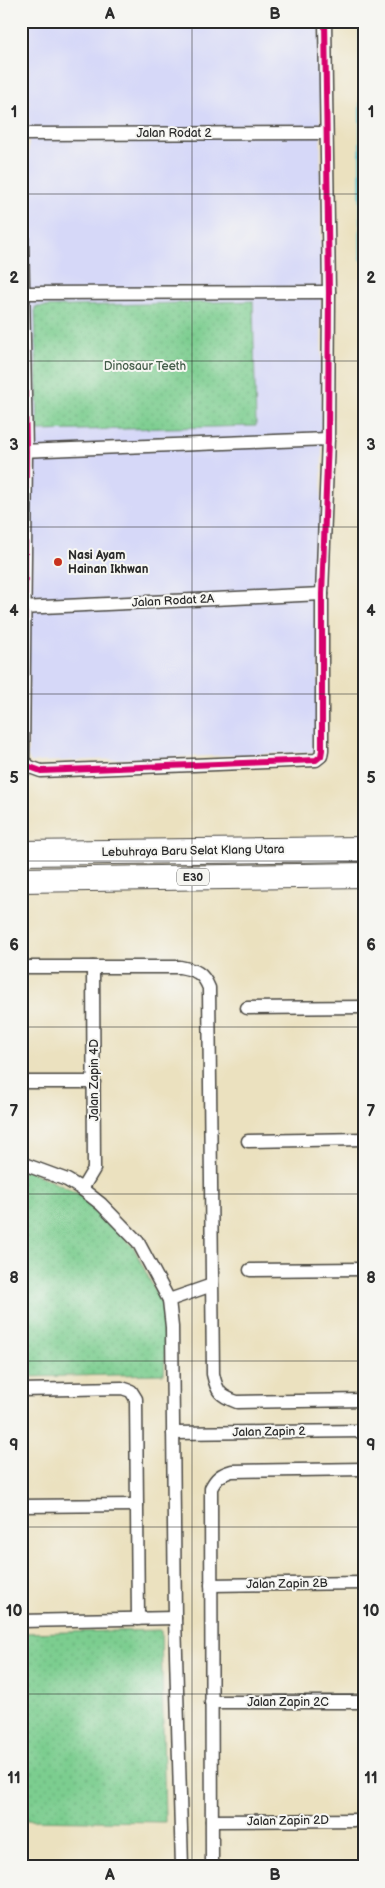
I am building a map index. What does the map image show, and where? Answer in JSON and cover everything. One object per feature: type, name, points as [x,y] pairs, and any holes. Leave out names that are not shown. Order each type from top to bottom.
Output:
[{"type":"highway","points":[[207,851],[312,838],[364,834]]},
{"type":"highway","name":"Lebuhraya Baru Selat Klang Utara","points":[[21,853],[364,849]]},
{"type":"highway","name":"E30","points":[[21,880],[364,875]]},
{"type":"highway","points":[[47,879],[364,889]]},
{"type":"street","points":[[21,179],[24,293],[22,608],[25,690],[23,761],[30,767],[41,771],[316,760],[321,756],[322,750],[322,594],[328,439],[329,292],[325,21]]},
{"type":"street","name":"Jalan Rodat 2","points":[[21,134],[326,133]]},
{"type":"street","points":[[24,293],[329,292]]},
{"type":"street","points":[[24,451],[328,439]]},
{"type":"street","name":"Jalan Rodat 2A","points":[[22,608],[322,594]]},
{"type":"street","points":[[21,967],[180,967],[197,970],[205,978],[210,988],[213,1374],[216,1388],[224,1397],[237,1402],[364,1400]]},
{"type":"street","name":"Jalan Zapin 4D","points":[[82,1190],[94,1169],[93,967]]},
{"type":"street","points":[[246,1008],[364,1007]]},
{"type":"street","points":[[21,1082],[94,1082]]},
{"type":"street","points":[[248,1141],[364,1138]]},
{"type":"street","points":[[21,1163],[67,1180],[101,1204],[138,1242],[169,1300],[172,1328],[175,1618],[182,1867]]},
{"type":"street","points":[[250,1270],[364,1269]]},
{"type":"street","points":[[169,1300],[212,1285]]},
{"type":"street","points":[[21,1390],[122,1388],[131,1391],[136,1399],[138,1618]]},
{"type":"street","name":"Jalan Zapin 2","points":[[173,1433],[364,1431]]},
{"type":"street","points":[[212,1867],[211,1488],[215,1480],[223,1474],[246,1470],[364,1469]]},
{"type":"street","points":[[21,1506],[137,1505]]},
{"type":"street","name":"Jalan Zapin 2B","points":[[211,1585],[364,1583]]},
{"type":"street","points":[[21,1621],[175,1618]]},
{"type":"street","name":"Jalan Zapin 2C","points":[[211,1702],[364,1702]]},
{"type":"street","name":"Jalan Zapin 2D","points":[[212,1822],[364,1820]]},
{"type":"shaded area","points":[[29,21],[320,21],[322,451],[317,752],[31,762],[28,757]]},
{"type":"green space","name":"Dinosaur Teeth","points":[[253,301],[256,426],[38,431],[35,307]]},
{"type":"green space","points":[[21,1167],[79,1194],[97,1207],[134,1248],[161,1303],[167,1329],[164,1374],[21,1377]]},
{"type":"green space","points":[[161,1630],[165,1822],[21,1820],[21,1633]]},
{"type":"waterway","points":[[361,21],[362,259]]},
{"type":"cycle path","points":[[21,179],[26,451],[23,761],[30,767],[41,771],[316,760],[321,756],[322,750],[322,594],[328,439],[329,292],[325,21]]},
{"type":"place","name":"Nasi Ayam Hainan Ikhwan","points":[[58,562]]}]
